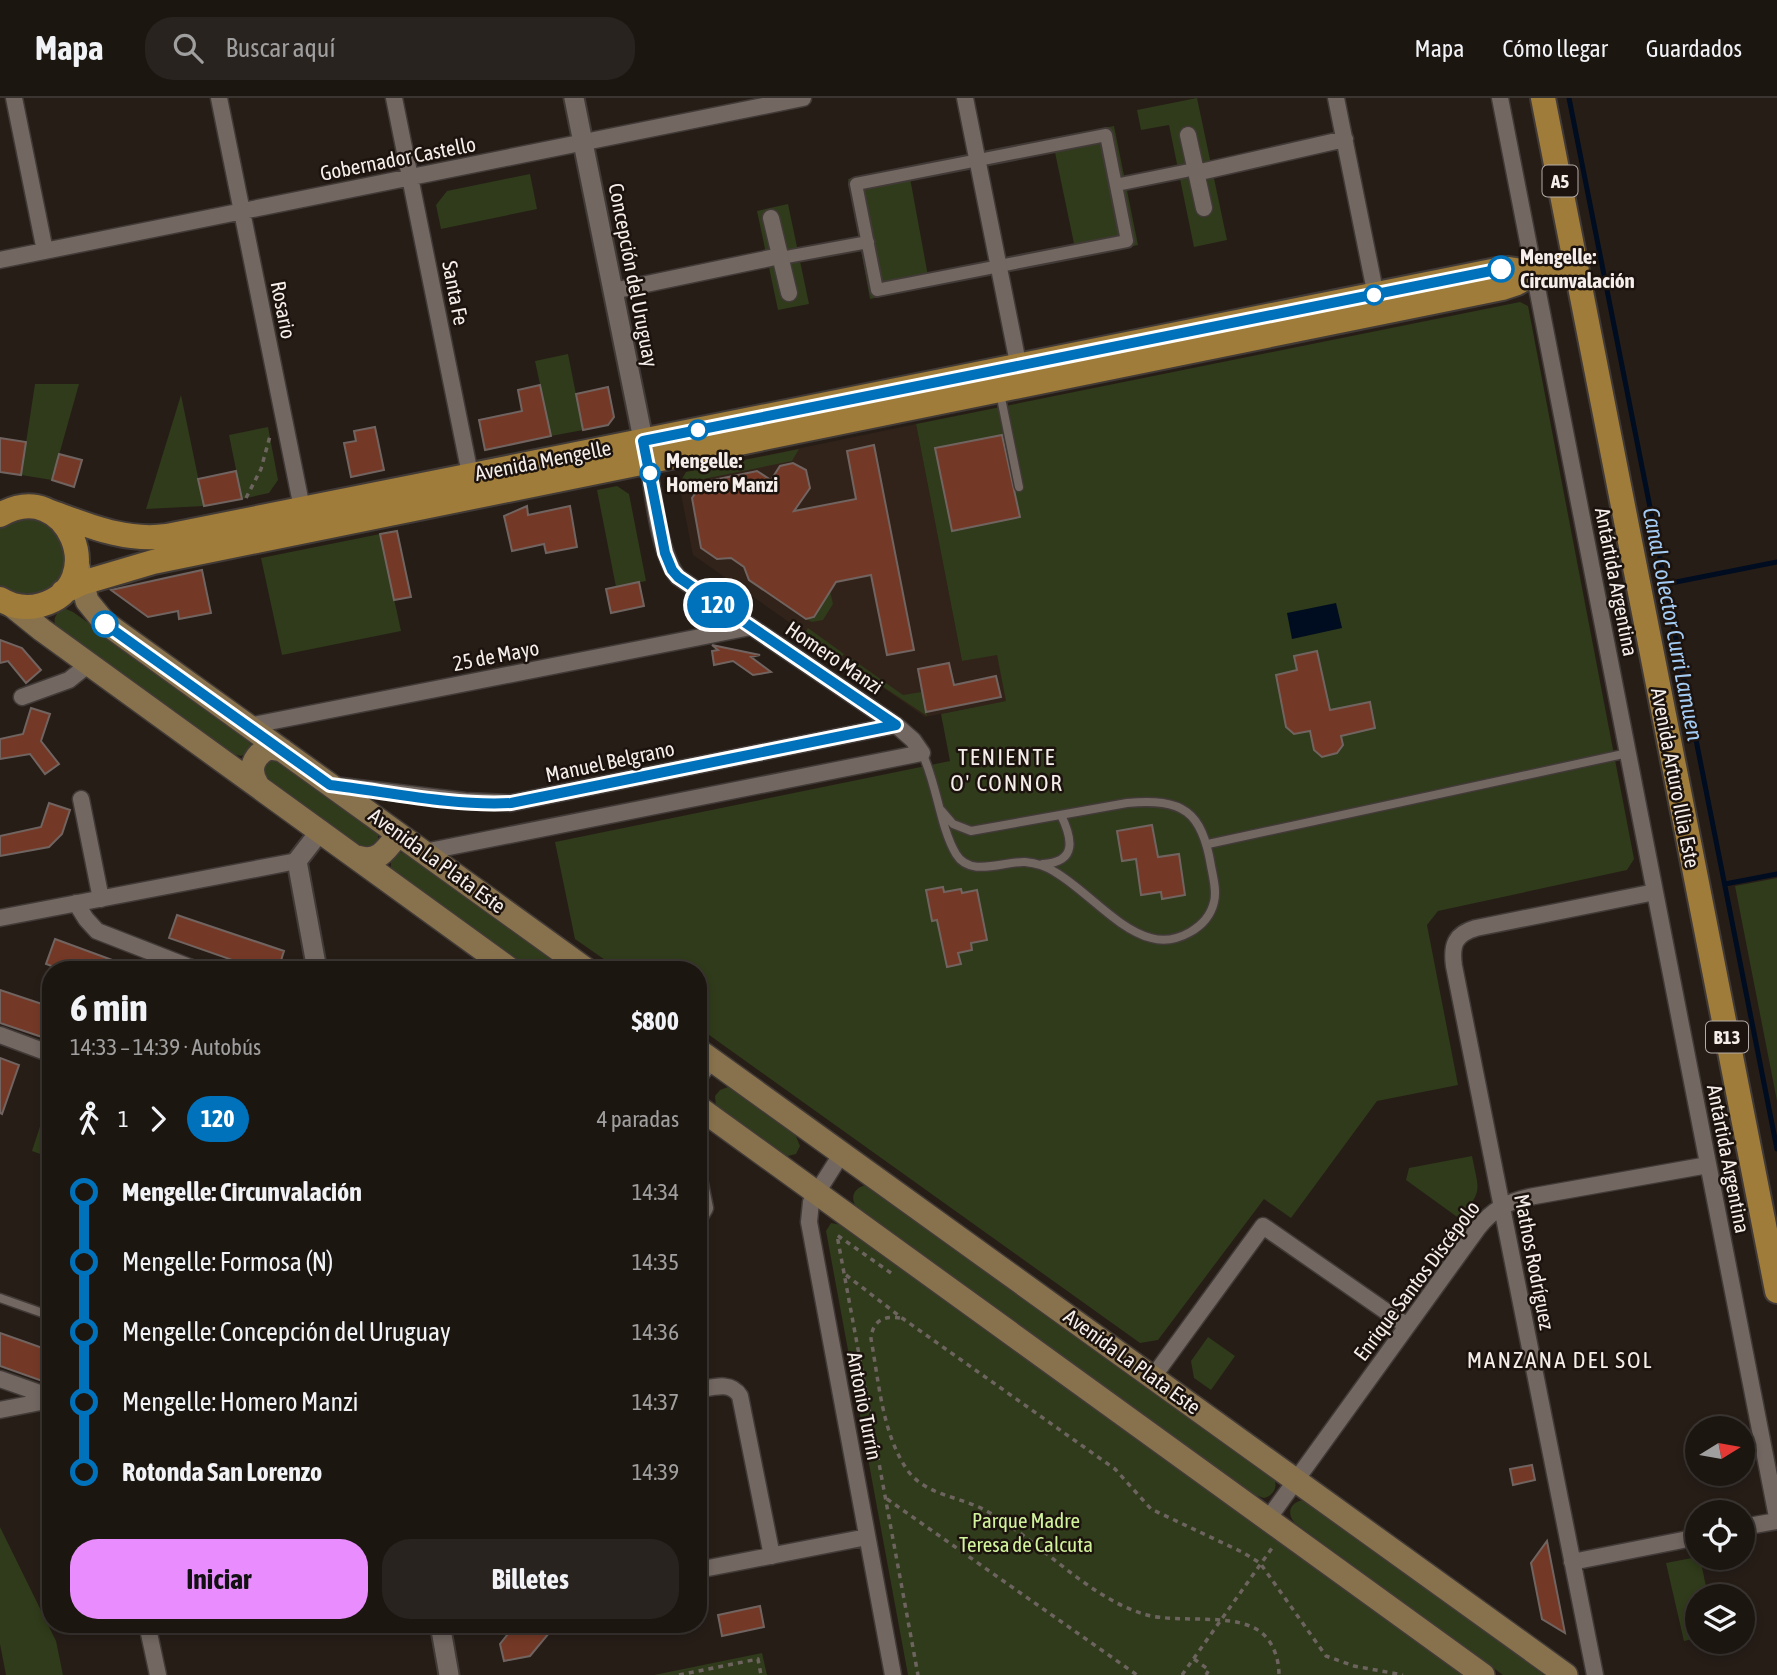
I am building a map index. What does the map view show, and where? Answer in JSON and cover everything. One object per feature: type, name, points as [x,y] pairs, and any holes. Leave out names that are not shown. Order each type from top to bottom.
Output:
[{"type":"main road","name":"A5","points":[[1543,98],[1576,264]]},
{"type":"main road","name":"Avenida Mengelle","points":[[5,602],[28,607],[40,606],[55,599],[74,578],[142,565],[304,520],[645,451],[1014,381],[1377,304],[1503,269],[1534,273],[1576,264]]},
{"type":"main road","name":"Avenida Arturo Illia Este","points":[[1576,264],[1770,1215],[1777,1291]]},
{"type":"main road","points":[[0,507],[37,509],[58,517],[70,530],[75,542],[74,578]]},
{"type":"main road","points":[[0,515],[12,509],[37,509]]},
{"type":"main road","name":"Avenida Mengelle","points":[[37,509],[111,533],[148,538],[304,520]]},
{"type":"main road","name":"Avenida La Plata Este","points":[[74,578],[91,608],[104,622],[575,961]]},
{"type":"main road","name":"Avenida La Plata Este","points":[[5,602],[499,961]]},
{"type":"main road","points":[[257,785],[252,771],[257,756],[269,748],[282,750]]},
{"type":"main road","points":[[357,857],[377,857],[398,834]]},
{"type":"main road","name":"Avenida La Plata Este","points":[[707,1056],[1566,1675]]},
{"type":"main road","points":[[707,1114],[1483,1675]]},
{"type":"street","points":[[14,98],[45,251]]},
{"type":"street","name":"Rosario","points":[[219,98],[304,520]]},
{"type":"street","name":"Santa Fe","points":[[394,98],[473,486]]},
{"type":"street","name":"Concepción del Uruguay","points":[[574,98],[645,451]]},
{"type":"street","name":"Gobernador Castello","points":[[0,260],[776,101],[803,98]]},
{"type":"street","points":[[965,98],[999,266],[1014,381]]},
{"type":"street","points":[[1336,98],[1377,304]]},
{"type":"street","name":"Antártida Argentina","points":[[1500,98],[1777,1519]]},
{"type":"street","points":[[1106,135],[1127,241],[877,290],[856,184],[977,160],[1106,135]]},
{"type":"street","points":[[1188,135],[1204,208]]},
{"type":"street","points":[[1116,185],[1345,139]]},
{"type":"street","points":[[771,218],[789,293]]},
{"type":"street","points":[[613,292],[868,242]]},
{"type":"street","name":"Homero Manzi","points":[[645,451],[665,553],[672,570],[685,582],[896,725],[913,740],[922,753]]},
{"type":"street","name":"25 de Mayo","points":[[248,726],[751,627]]},
{"type":"street","points":[[22,697],[69,680],[89,664]]},
{"type":"street","name":"Manuel Belgrano","points":[[330,785],[465,802],[511,803],[896,725]]},
{"type":"street","points":[[425,852],[922,753]]},
{"type":"street","points":[[81,799],[101,898]]},
{"type":"street","points":[[0,918],[297,861],[321,830]]},
{"type":"street","points":[[297,861],[315,961]]},
{"type":"street","name":"Mathos Rodríguez","points":[[1595,1675],[1454,966],[1453,946],[1461,934],[1476,928],[1655,891]]},
{"type":"street","points":[[76,903],[97,931],[172,961]]},
{"type":"street","points":[[0,1035],[42,1051]]},
{"type":"street","name":"Antonio Turrín","points":[[842,1153],[815,1192],[809,1222],[893,1675]]},
{"type":"street","name":"Enrique Santos Discépolo","points":[[1268,1519],[1478,1228],[1501,1206],[1530,1197],[1708,1165]]},
{"type":"street","points":[[1153,1377],[1263,1226],[1407,1326]]},
{"type":"street","points":[[0,1379],[42,1395]]},
{"type":"street","points":[[707,1389],[729,1387],[736,1390],[740,1396],[772,1556]]},
{"type":"street","points":[[0,1410],[42,1401]]},
{"type":"street","points":[[1755,1524],[1777,1519]]},
{"type":"street","points":[[707,1568],[867,1537]]},
{"type":"street","points":[[1572,1562],[1685,1539]]},
{"type":"street","points":[[149,1633],[158,1675]]},
{"type":"street","points":[[442,1633],[449,1675]]},
{"type":"lane","points":[[1014,381],[1019,486]]},
{"type":"lane","points":[[922,753],[952,845],[962,862],[977,867],[1013,862],[1054,863],[1068,853],[1070,836],[1061,815]]},
{"type":"lane","points":[[1208,845],[1628,753]]},
{"type":"lane","points":[[941,810],[953,824],[971,831],[1127,803],[1177,807],[1200,824],[1208,845],[1215,900],[1211,911],[1195,929],[1173,939],[1162,940],[1139,934],[1061,876],[1043,865],[1033,863]]},
{"type":"lane","points":[[0,1297],[42,1313]]},
{"type":"path","points":[[246,498],[261,469],[270,436]]},
{"type":"path","points":[[893,1275],[837,1235],[918,1675]]},
{"type":"path","points":[[844,1274],[1115,1469],[1152,1509],[1260,1563],[1326,1656],[1354,1666],[1402,1675]]},
{"type":"path","points":[[902,1318],[884,1318],[877,1322],[870,1339],[892,1438],[909,1471],[919,1482],[933,1491],[978,1507],[1010,1524],[1056,1562],[1129,1608],[1168,1619],[1253,1627],[1265,1636],[1274,1648],[1279,1663],[1279,1675]]},
{"type":"path","points":[[886,1498],[1137,1675]]},
{"type":"path","points":[[1182,1675],[1272,1548]]},
{"type":"path","points":[[679,1675],[758,1659],[761,1675]]},
{"type":"path","points":[[1194,1659],[1209,1671],[1206,1675]]},
{"type":"shaded area","points":[[916,424],[962,661],[997,654],[1007,701],[925,717],[693,555],[679,484],[686,472]]},
{"type":"green space","points":[[1197,98],[1227,240],[1194,247],[1169,125],[1141,130],[1137,110]]},
{"type":"green space","points":[[1114,126],[1138,245],[1077,258],[1052,138]]},
{"type":"green space","points":[[908,167],[930,287],[870,299],[848,179]]},
{"type":"green space","points":[[530,174],[537,209],[441,229],[436,205],[447,191]]},
{"type":"green space","points":[[788,204],[809,304],[778,310],[757,211]]},
{"type":"green space","points":[[1520,302],[1528,306],[1634,859],[1627,870],[1438,911],[1427,925],[1458,1085],[1377,1101],[1291,1218],[1264,1199],[1158,1340],[1140,1343],[707,1033],[707,961],[607,961],[575,939],[555,842],[950,761],[941,714],[1006,701],[997,655],[962,661],[916,424]]},
{"type":"green space","points":[[568,354],[583,430],[551,436],[535,361]]},
{"type":"green space","points":[[35,384],[79,384],[52,480],[21,475]]},
{"type":"green space","points":[[181,395],[204,506],[146,509]]},
{"type":"green space","points":[[268,427],[278,480],[269,493],[242,499],[229,435]]},
{"type":"green space","points":[[799,449],[792,461],[679,484],[686,472]]},
{"type":"green space","points":[[617,486],[629,494],[646,581],[616,587],[597,490]]},
{"type":"green space","points":[[17,517],[44,519],[67,546],[61,581],[30,599],[0,587],[0,526]]},
{"type":"green space","points":[[380,534],[401,631],[282,655],[261,558]]},
{"type":"green space","points":[[830,591],[833,604],[823,620],[812,622],[806,619]]},
{"type":"green space","points":[[66,609],[247,735],[251,745],[248,752],[241,756],[233,754],[59,631],[55,618],[59,612]]},
{"type":"green space","points":[[808,628],[844,654],[841,658],[805,633]]},
{"type":"green space","points":[[852,659],[903,695],[922,692],[927,716],[849,664]]},
{"type":"green space","points":[[276,758],[378,831],[378,843],[373,848],[361,847],[269,779],[265,766]]},
{"type":"green space","points":[[398,852],[409,854],[554,961],[515,961],[395,873],[391,868],[391,860]]},
{"type":"green space","points":[[1777,878],[1777,1101],[1735,886]]},
{"type":"green space","points":[[728,1087],[795,1134],[800,1146],[796,1154],[784,1157],[716,1108],[715,1096]]},
{"type":"green space","points":[[42,1120],[42,1155],[32,1151]]},
{"type":"green space","points":[[1472,1156],[1477,1190],[1473,1202],[1460,1219],[1406,1180],[1409,1168]]},
{"type":"green space","points":[[866,1185],[1274,1478],[1276,1484],[1273,1493],[1264,1498],[1255,1495],[858,1209],[854,1194]]},
{"type":"green space","name":"Parque Madre Teresa de Calcuta","points":[[831,1223],[842,1225],[1465,1675],[908,1675],[826,1231]]},
{"type":"green space","points":[[1208,1337],[1235,1356],[1211,1390],[1194,1378],[1191,1361]]},
{"type":"green space","points":[[1303,1500],[1539,1669],[1543,1675],[1503,1675],[1295,1523],[1290,1512],[1292,1506]]},
{"type":"green space","points":[[0,1527],[42,1612],[42,1633],[52,1633],[56,1641],[63,1675],[6,1675],[0,1644]]},
{"type":"green space","points":[[1685,1559],[1685,1570],[1703,1570],[1705,1584],[1685,1584],[1685,1641],[1684,1641],[1666,1563]]},
{"type":"green space","points":[[762,1653],[767,1675],[654,1675]]},
{"type":"water","points":[[1336,603],[1342,628],[1292,639],[1287,613]]},
{"type":"building","points":[[540,385],[551,436],[485,450],[479,420],[522,411],[518,390]]},
{"type":"building","points":[[608,387],[614,417],[608,425],[583,430],[576,394]]},
{"type":"building","points":[[375,427],[384,470],[351,477],[344,443],[356,441],[354,431]]},
{"type":"building","points":[[1002,435],[1020,517],[952,531],[935,448]]},
{"type":"building","points":[[0,438],[26,442],[21,475],[0,472]]},
{"type":"building","points":[[874,445],[914,650],[887,655],[871,575],[836,582],[814,617],[806,619],[749,580],[744,567],[731,558],[717,559],[701,548],[692,498],[704,482],[757,471],[771,480],[780,466],[793,463],[806,470],[810,488],[794,511],[856,499],[847,451]]},
{"type":"building","points":[[59,454],[82,460],[74,487],[52,480]]},
{"type":"building","points":[[236,471],[242,499],[204,506],[198,479]]},
{"type":"building","points":[[527,506],[528,515],[570,506],[577,547],[546,553],[544,544],[512,551],[504,516]]},
{"type":"building","points":[[397,531],[411,597],[394,600],[380,534]]},
{"type":"building","points":[[202,570],[211,613],[179,619],[178,611],[148,617],[111,590]]},
{"type":"building","points":[[639,582],[644,606],[611,613],[606,589]]},
{"type":"building","points":[[0,640],[22,648],[41,670],[26,683],[8,661],[0,663]]},
{"type":"building","points":[[712,645],[760,655],[751,657],[771,672],[753,675],[733,661],[714,665],[712,651],[718,650]]},
{"type":"building","points":[[1317,651],[1330,710],[1370,702],[1375,728],[1341,736],[1343,745],[1337,753],[1322,757],[1314,750],[1310,731],[1294,734],[1286,727],[1276,675],[1297,670],[1294,656]]},
{"type":"building","points":[[949,663],[954,685],[996,676],[1001,697],[926,712],[918,669]]},
{"type":"building","points":[[31,708],[50,714],[41,741],[59,764],[45,774],[30,754],[0,759],[0,739],[23,734]]},
{"type":"building","points":[[49,803],[70,810],[62,834],[49,847],[0,856],[0,836],[41,827]]},
{"type":"building","points":[[1152,825],[1158,857],[1179,854],[1185,895],[1162,899],[1161,892],[1141,895],[1136,859],[1122,861],[1117,831]]},
{"type":"building","points":[[943,887],[944,892],[977,890],[987,940],[971,943],[972,950],[958,953],[961,964],[947,967],[937,920],[932,921],[926,890]]},
{"type":"building","points":[[177,915],[284,951],[281,961],[235,961],[169,938]]},
{"type":"building","points":[[55,939],[115,961],[47,961]]},
{"type":"building","points":[[0,990],[42,1004],[42,1037],[0,1023]]},
{"type":"building","points":[[0,1058],[19,1065],[2,1114],[0,1113]]},
{"type":"building","points":[[0,1333],[42,1348],[42,1381],[0,1366]]},
{"type":"building","points":[[1532,1465],[1535,1480],[1513,1485],[1510,1469]]},
{"type":"building","points":[[1547,1541],[1565,1633],[1542,1619],[1531,1563]]},
{"type":"building","points":[[760,1606],[764,1627],[722,1636],[718,1615]]},
{"type":"building","points":[[509,1633],[549,1633],[530,1656],[504,1661],[500,1644]]},
{"type":"waterway","name":"Canal Colector Curri Lamuen","points":[[1569,98],[1777,1149]]},
{"type":"waterway","points":[[1666,584],[1777,562]]},
{"type":"waterway","points":[[1725,884],[1777,874]]},
{"type":"bus line","name":"120","points":[[105,624],[330,785],[465,802],[511,803],[896,725],[678,577],[665,553],[643,441],[1501,269]]},
{"type":"place","name":"Mengelle: Circunvalación","points":[[1501,269]]},
{"type":"place","name":"Mengelle: Homero Manzi","points":[[650,473]]},
{"type":"district","name":"TENIENTE O' CONNOR","points":[[1007,770]]},
{"type":"district","name":"MANZANA DEL SOL","points":[[1560,1360]]}]
